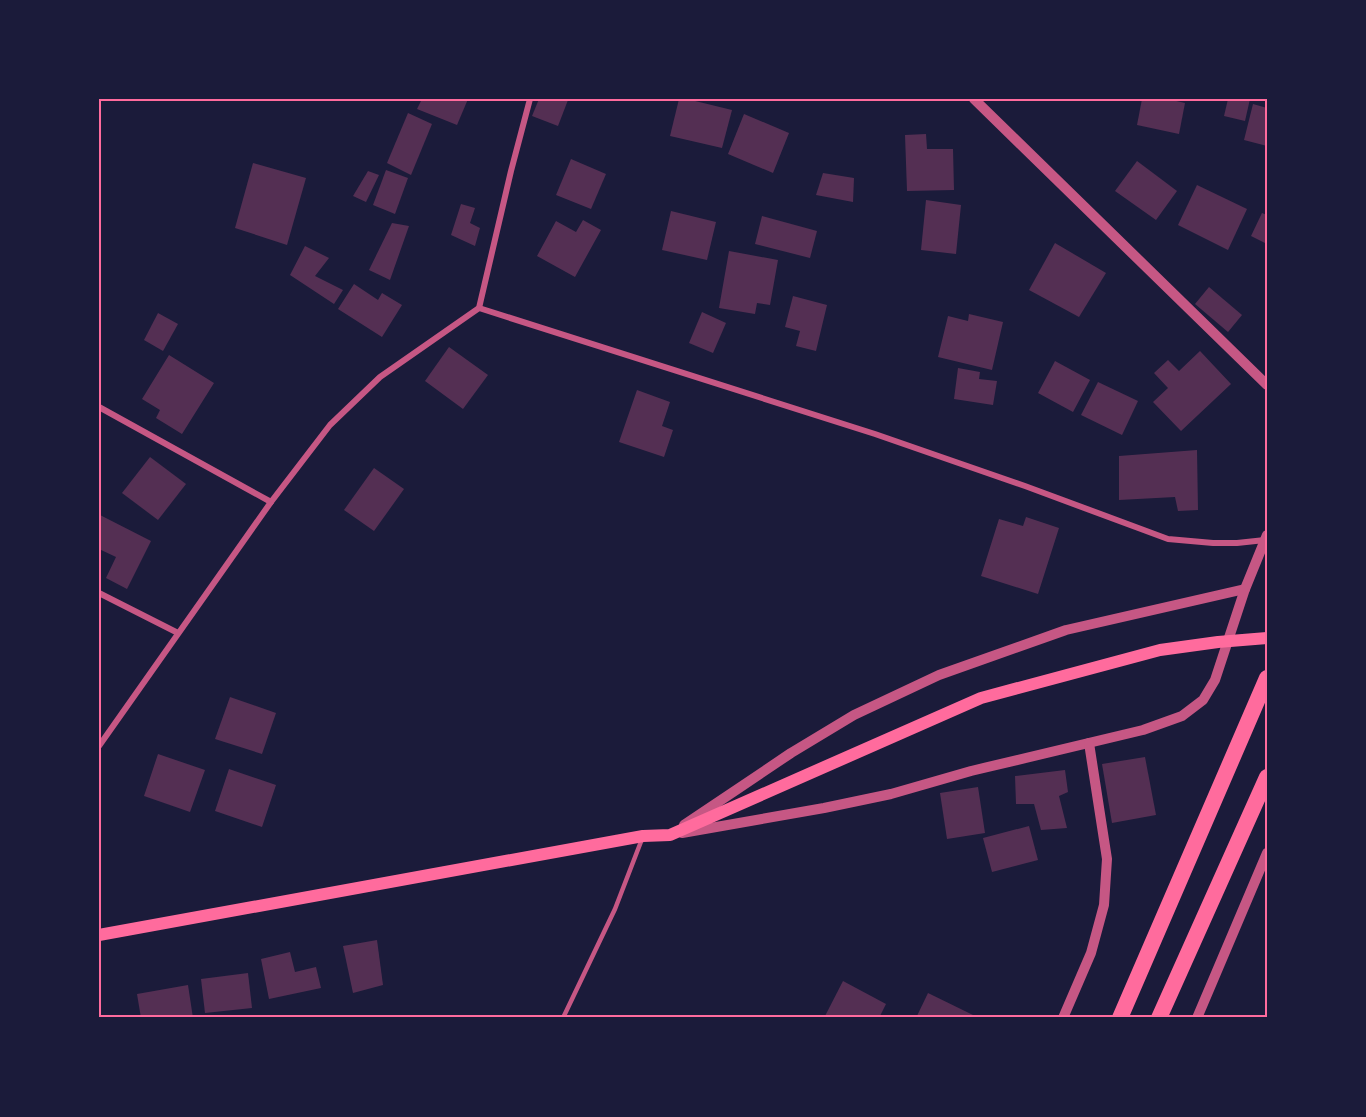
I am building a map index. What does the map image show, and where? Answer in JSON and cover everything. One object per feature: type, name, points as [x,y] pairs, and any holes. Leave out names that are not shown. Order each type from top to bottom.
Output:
[{"type":"highway","points":[[1120,1018],[1267,678]]},
{"type":"highway","points":[[1159,1018],[1267,777]]},
{"type":"main road","points":[[99,934],[643,836],[670,835],[981,698],[1160,650],[1267,638]]},
{"type":"street","points":[[99,746],[271,502],[330,425],[380,377],[479,308],[530,99]]},
{"type":"street","points":[[974,99],[1267,385]]},
{"type":"street","points":[[479,308],[875,434],[1168,539],[1237,543],[1266,537]]},
{"type":"street","points":[[99,407],[271,502]]},
{"type":"street","points":[[670,835],[891,794],[971,771],[1143,730],[1182,716],[1203,700],[1215,680],[1245,589],[1266,537]]},
{"type":"street","points":[[670,835],[791,753],[854,715],[939,675],[1066,630],[1245,589]]},
{"type":"street","points":[[99,593],[178,633]]},
{"type":"street","points":[[1063,1018],[1091,953],[1104,905],[1107,859],[1089,743]]},
{"type":"street","points":[[1197,1018],[1267,853]]},
{"type":"lane","points":[[563,1018],[615,909],[643,836]]},
{"type":"building","points":[[422,99],[468,99],[457,125],[417,109]]},
{"type":"building","points":[[539,99],[568,100],[558,126],[532,116]]},
{"type":"building","points":[[679,99],[732,110],[722,148],[670,136]]},
{"type":"building","points":[[1142,99],[1168,99],[1185,103],[1179,134],[1137,125]]},
{"type":"building","points":[[1228,99],[1250,99],[1245,121],[1224,116]]},
{"type":"building","points":[[1253,104],[1267,108],[1267,146],[1244,140]]},
{"type":"building","points":[[408,113],[432,124],[411,175],[387,163]]},
{"type":"building","points":[[744,114],[789,133],[773,173],[728,154]]},
{"type":"building","points":[[926,134],[927,149],[953,149],[954,190],[907,191],[905,135]]},
{"type":"building","points":[[571,159],[606,174],[591,209],[556,195]]},
{"type":"building","points":[[1137,161],[1177,191],[1156,220],[1115,191]]},
{"type":"building","points":[[253,163],[306,178],[287,245],[235,228]]},
{"type":"building","points":[[386,170],[408,178],[395,214],[373,205]]},
{"type":"building","points":[[368,171],[379,175],[366,202],[353,196]]},
{"type":"building","points":[[823,173],[854,178],[853,202],[816,195]]},
{"type":"building","points":[[1197,185],[1247,209],[1228,250],[1178,225]]},
{"type":"building","points":[[926,200],[961,205],[956,254],[921,250]]},
{"type":"building","points":[[461,204],[475,208],[470,223],[480,228],[475,246],[451,235]]},
{"type":"building","points":[[671,211],[716,222],[707,260],[662,250]]},
{"type":"building","points":[[1262,213],[1267,215],[1267,244],[1251,236]]},
{"type":"building","points":[[762,216],[817,231],[810,258],[755,244]]},
{"type":"building","points":[[583,220],[601,230],[575,277],[537,256],[556,221],[576,232]]},
{"type":"building","points":[[392,223],[409,226],[390,280],[369,270]]},
{"type":"building","points":[[1055,243],[1106,273],[1079,317],[1029,290]]},
{"type":"building","points":[[305,246],[329,258],[315,276],[343,290],[334,304],[290,275]]},
{"type":"building","points":[[729,251],[778,260],[770,305],[757,303],[755,314],[719,308]]},
{"type":"building","points":[[354,284],[378,300],[382,293],[402,305],[382,337],[338,309]]},
{"type":"building","points":[[1209,287],[1242,315],[1228,332],[1195,304]]},
{"type":"building","points":[[793,296],[827,305],[816,351],[796,346],[800,331],[785,327]]},
{"type":"building","points":[[702,312],[726,323],[713,353],[689,343]]},
{"type":"building","points":[[158,313],[178,324],[163,351],[144,340]]},
{"type":"building","points":[[969,314],[1003,322],[992,370],[938,357],[948,316],[968,321]]},
{"type":"building","points":[[449,347],[488,375],[463,409],[425,381]]},
{"type":"building","points":[[1200,351],[1231,384],[1181,431],[1153,402],[1168,388],[1154,373],[1168,360],[1179,371]]},
{"type":"building","points":[[169,355],[214,383],[182,434],[156,418],[160,410],[142,399]]},
{"type":"building","points":[[1055,361],[1090,380],[1073,412],[1038,393]]},
{"type":"building","points":[[958,368],[980,372],[979,379],[997,381],[993,405],[954,399]]},
{"type":"building","points":[[1098,382],[1138,401],[1122,435],[1081,415]]},
{"type":"building","points":[[637,390],[670,402],[662,426],[673,430],[664,457],[619,442]]},
{"type":"building","points":[[1197,450],[1198,510],[1178,511],[1175,497],[1119,500],[1119,456]]},
{"type":"building","points":[[150,457],[186,484],[158,520],[122,493]]},
{"type":"building","points":[[374,468],[404,489],[374,531],[344,510]]},
{"type":"building","points":[[100,515],[151,541],[127,589],[106,578],[116,557],[99,549]]},
{"type":"building","points":[[1026,517],[1059,528],[1038,594],[981,576],[999,519],[1023,526]]},
{"type":"building","points":[[230,697],[276,713],[262,754],[215,739]]},
{"type":"building","points":[[158,754],[205,770],[190,812],[144,796]]},
{"type":"building","points":[[1145,757],[1156,815],[1112,823],[1102,764]]},
{"type":"building","points":[[229,769],[276,785],[262,827],[215,811]]},
{"type":"building","points":[[1065,770],[1068,792],[1059,796],[1067,828],[1041,830],[1034,804],[1016,804],[1015,776]]},
{"type":"building","points":[[978,787],[985,833],[947,839],[940,793]]},
{"type":"building","points":[[1029,826],[1038,860],[992,872],[983,838]]},
{"type":"building","points":[[377,940],[383,985],[353,993],[343,946]]},
{"type":"building","points":[[290,952],[295,972],[316,967],[321,988],[269,999],[261,959]]},
{"type":"building","points":[[248,973],[252,1008],[205,1013],[201,979]]},
{"type":"building","points":[[843,981],[886,1004],[879,1018],[824,1018]]},
{"type":"building","points":[[188,985],[193,1018],[141,1018],[137,994]]},
{"type":"building","points":[[928,993],[973,1015],[971,1018],[916,1018]]}]
